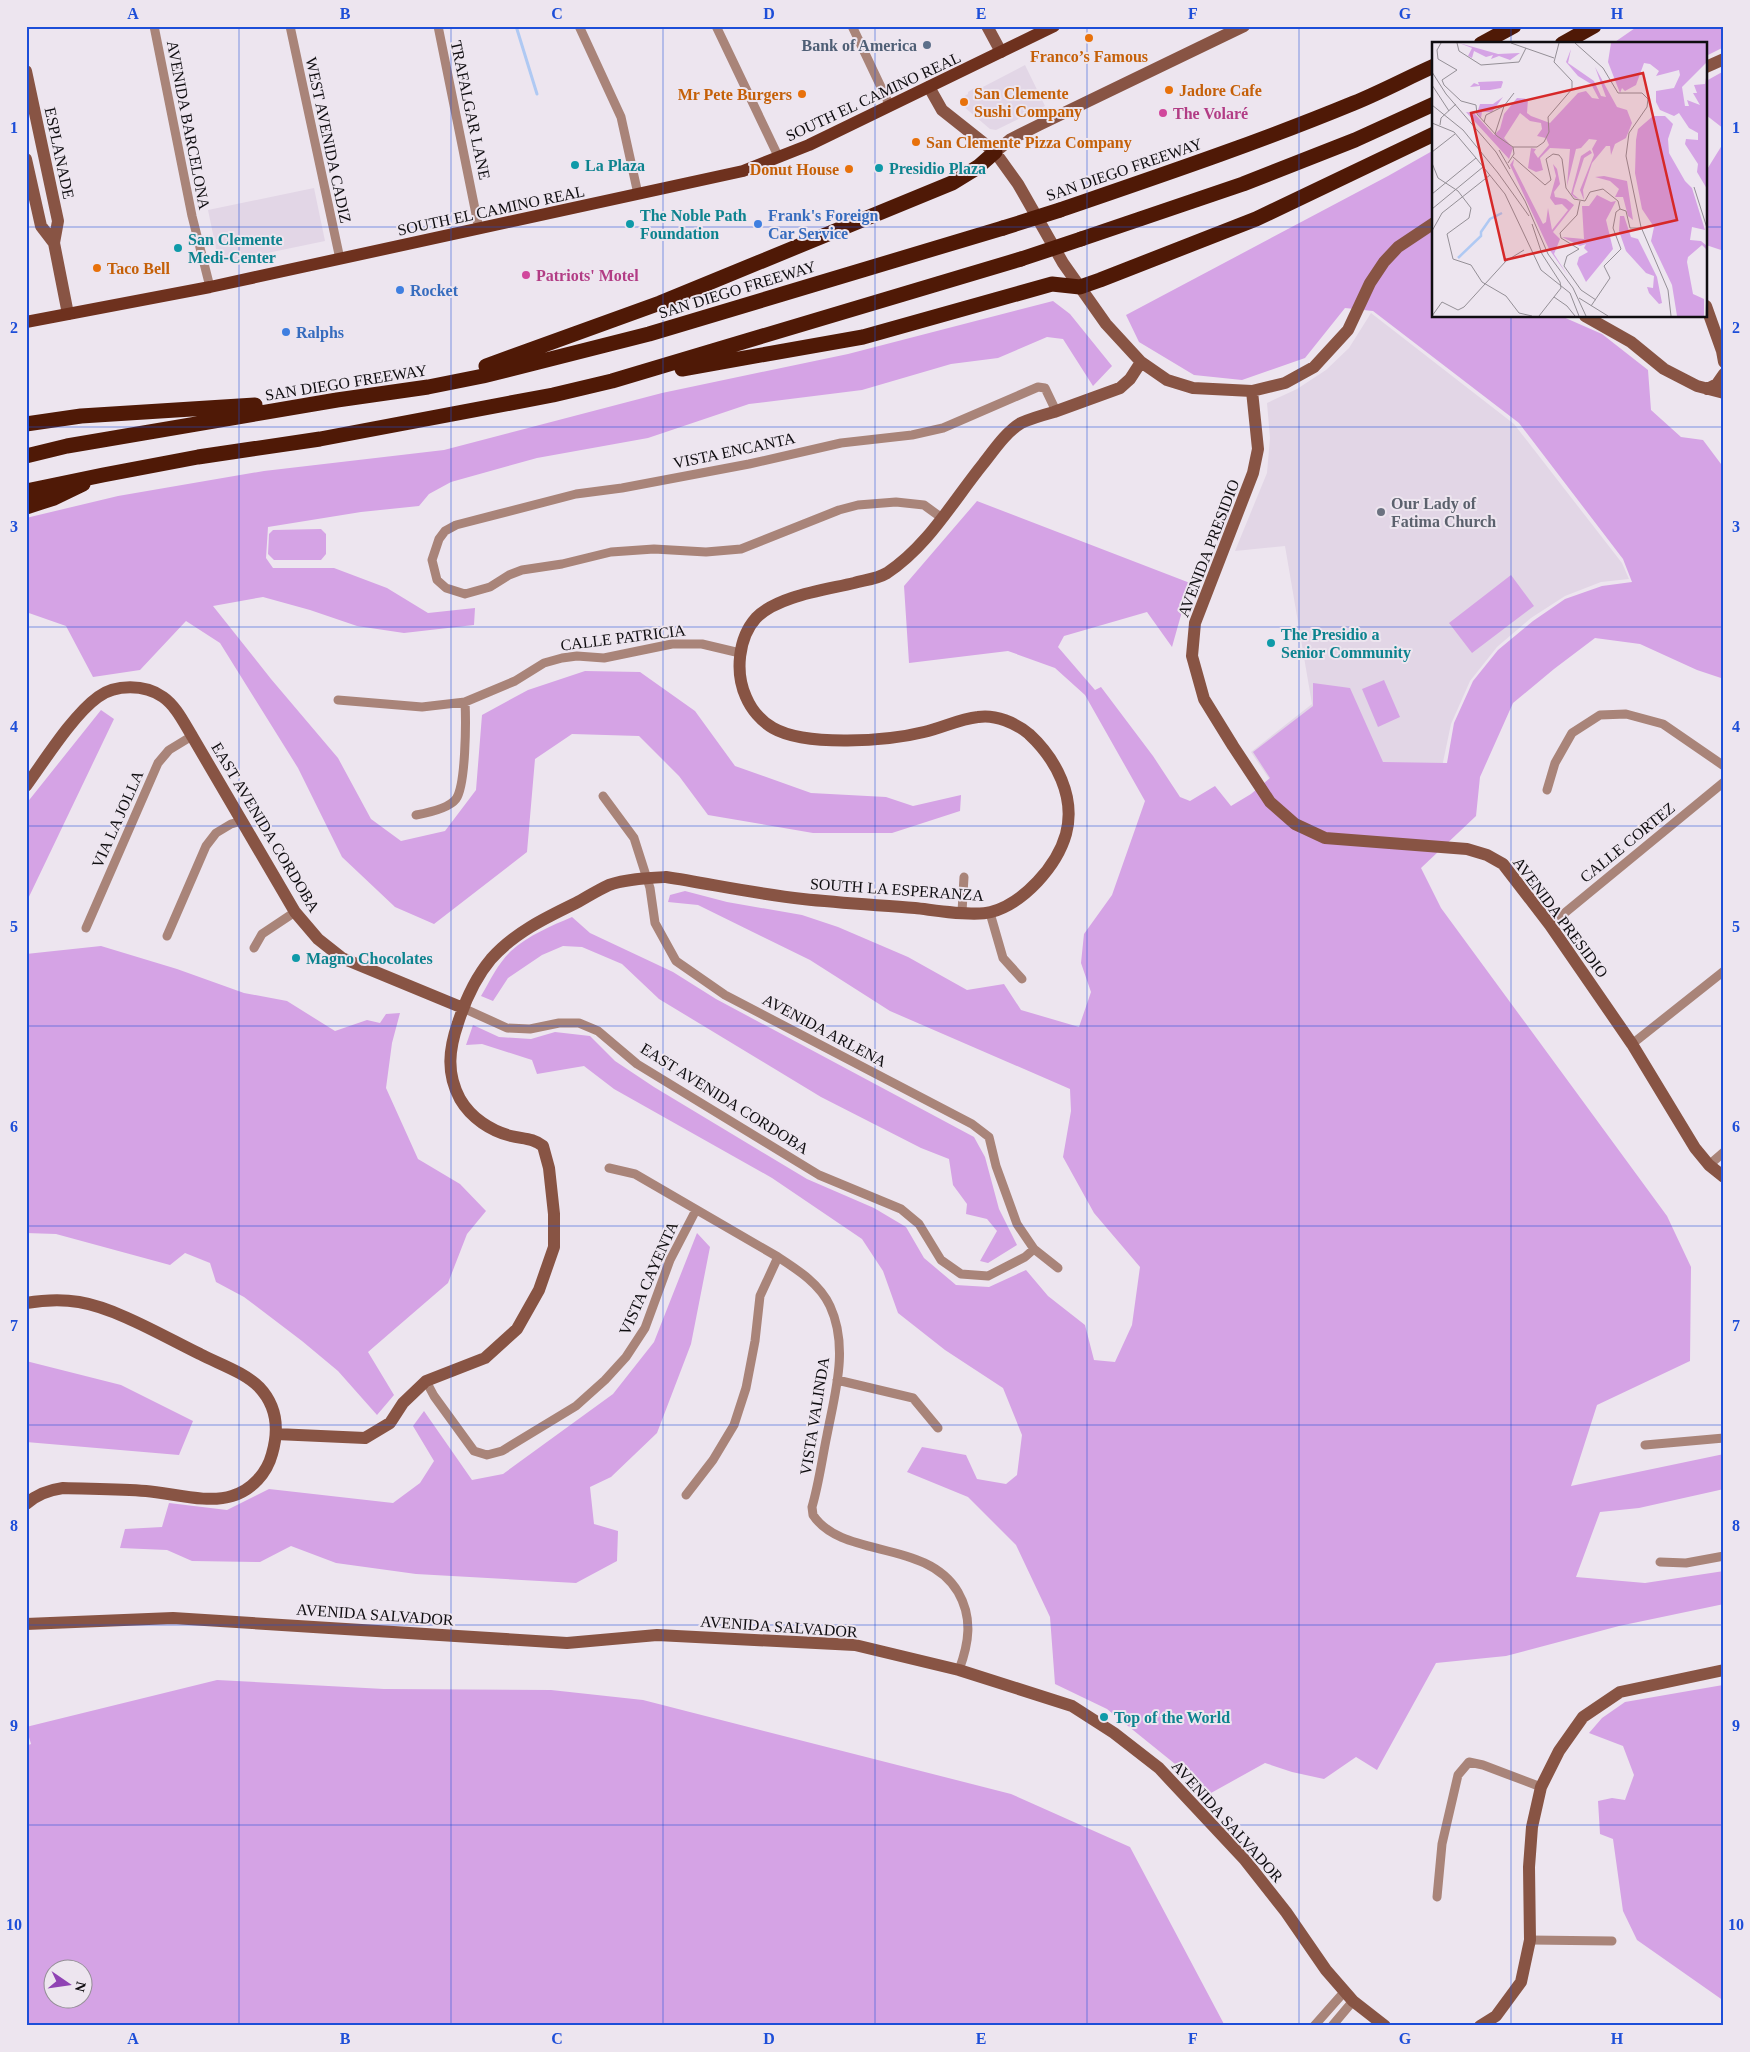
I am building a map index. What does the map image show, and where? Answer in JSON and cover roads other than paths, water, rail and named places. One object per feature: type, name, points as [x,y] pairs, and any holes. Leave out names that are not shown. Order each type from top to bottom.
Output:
[{"type":"highway","points":[[1485,42],[1514,26]]},
{"type":"highway","points":[[1566,42],[1594,26]]},
{"type":"highway","name":"SAN DIEGO FREEWAY","points":[[26,456],[67,446],[337,400],[428,388],[568,356],[649,334],[1060,210],[1294,128],[1357,102],[1432,67]]},
{"type":"highway","points":[[26,491],[198,457],[320,439],[552,396],[612,381],[1021,259],[1081,239],[1243,184],[1355,140],[1432,105]]},
{"type":"highway","points":[[612,381],[863,337],[1052,284],[1080,287],[1256,219],[1432,135]]},
{"type":"highway","points":[[428,388],[660,303],[952,183],[978,167],[995,152]]},
{"type":"highway","points":[[26,424],[81,416],[337,400]]},
{"type":"highway","points":[[26,507],[54,498],[103,475]]},
{"type":"main road","name":"SOUTH EL CAMINO REAL","points":[[26,322],[210,287],[742,171],[779,158],[1054,26]]},
{"type":"street","name":"AVENIDA BARCELONA","points":[[154,26],[192,216],[210,287]]},
{"type":"street","name":"WEST AVENIDA CADIZ","points":[[290,26],[340,259]]},
{"type":"street","name":"TRAFALGAR LANE","points":[[438,26],[479,229]]},
{"type":"street","points":[[579,26],[621,117],[638,194]]},
{"type":"street","points":[[716,26],[779,158]]},
{"type":"street","points":[[852,26],[890,106]]},
{"type":"street","points":[[987,26],[1001,52]]},
{"type":"street","points":[[995,152],[1011,139],[1244,26]]},
{"type":"street","points":[[1708,66],[1724,59]]},
{"type":"street","name":"ESPLANADE","points":[[26,70],[58,221],[54,243],[68,314]]},
{"type":"street","points":[[929,87],[942,110],[995,152],[1018,184],[1063,263],[1106,324],[1141,362],[1166,380],[1193,388],[1252,391],[1285,383],[1314,367],[1348,330],[1370,283],[1384,262],[1398,247],[1432,224]]},
{"type":"street","name":"ESPLANADE","points":[[26,159],[41,226],[54,243]]},
{"type":"street","points":[[1708,312],[1724,362]]},
{"type":"street","points":[[1589,318],[1631,342],[1664,369],[1697,386],[1724,394]]},
{"type":"street","name":"SOUTH LA ESPERANZA","points":[[426,1381],[486,1358],[517,1329],[539,1290],[554,1247],[554,1214],[549,1168],[543,1146],[530,1138],[513,1136],[480,1122],[461,1100],[453,1080],[449,1059],[454,1035],[463,1008],[491,960],[508,942],[534,924],[610,885],[647,878],[666,877],[800,899],[962,912],[990,912],[1024,894],[1038,882],[1065,838],[1070,816],[1068,793],[1057,770],[1045,752],[1028,733],[1009,721],[987,716],[899,738],[827,739],[797,737],[769,726],[755,713],[746,697],[740,678],[740,653],[748,631],[756,618],[768,609],[791,598],[881,576],[906,560],[942,518],[987,459],[1020,424],[1120,388],[1130,379],[1141,362]]},
{"type":"street","points":[[1707,389],[1717,384],[1724,374]]},
{"type":"street","name":"VISTA ENCANTA","points":[[942,518],[924,505],[896,502],[858,505],[839,510],[741,549],[706,552],[654,549],[611,552],[562,564],[522,570],[509,575],[490,587],[465,594],[446,588],[437,580],[432,560],[438,539],[445,531],[456,525],[576,494],[622,488],[749,464],[840,443],[929,432],[943,428],[1038,387],[1045,388],[1056,411]]},
{"type":"street","name":"AVENIDA PRESIDIO","points":[[1252,391],[1258,449],[1254,473],[1195,623],[1192,656],[1204,699],[1270,802],[1295,824],[1325,838],[1467,849],[1486,855],[1503,864],[1550,924],[1632,1044],[1696,1148],[1708,1164],[1724,1177]]},
{"type":"street","name":"CALLE PATRICIA","points":[[338,700],[422,707],[465,702],[515,681],[544,663],[577,656],[604,658],[672,644],[702,644],[740,653]]},
{"type":"street","name":"EAST AVENIDA CORDOBA","points":[[26,786],[87,706],[99,695],[130,687],[146,688],[163,697],[176,711],[295,912],[318,939],[342,958],[507,1028],[530,1029],[559,1023],[579,1023],[598,1031],[637,1064],[819,1175],[900,1209],[919,1224],[941,1260],[961,1274],[988,1276],[1025,1257],[1034,1249]]},
{"type":"street","points":[[416,815],[434,812],[455,800],[462,783],[465,702]]},
{"type":"street","points":[[1547,790],[1555,763],[1572,733],[1600,715],[1626,714],[1663,724],[1724,766]]},
{"type":"street","name":"VIA LA JOLLA","points":[[86,928],[158,763],[169,750],[192,736]]},
{"type":"street","name":"CALLE CORTEZ","points":[[1550,924],[1724,782]]},
{"type":"street","name":"AVENIDA ARLENA","points":[[603,796],[634,838],[647,878],[655,923],[676,961],[725,995],[972,1124],[989,1137],[1007,1200],[1017,1224],[1034,1249],[1058,1268]]},
{"type":"street","points":[[167,936],[206,846],[216,833],[231,824],[242,821]]},
{"type":"street","points":[[962,912],[964,877]]},
{"type":"street","points":[[254,948],[262,934],[295,912]]},
{"type":"street","points":[[990,912],[1003,958],[1022,979]]},
{"type":"street","points":[[1632,1044],[1724,971]]},
{"type":"street","points":[[1708,1164],[1724,1152]]},
{"type":"street","name":"VISTA VALINDA","points":[[609,1168],[635,1174],[799,1270],[819,1289],[830,1306],[840,1341],[837,1380],[812,1506],[813,1516],[827,1531],[913,1558],[937,1569],[953,1583],[962,1600],[969,1621],[969,1638],[959,1670]]},
{"type":"street","name":"VISTA CAYENTA","points":[[426,1381],[434,1396],[474,1451],[487,1455],[502,1451],[576,1406],[605,1380],[626,1357],[645,1328],[670,1260],[696,1210]]},
{"type":"street","points":[[686,1495],[714,1460],[734,1425],[746,1388],[755,1340],[760,1296],[778,1257]]},
{"type":"street","points":[[26,1303],[48,1300],[72,1302],[109,1310],[239,1373],[260,1388],[269,1400],[273,1410],[276,1434],[271,1457],[261,1477],[248,1488],[232,1496],[216,1499],[146,1491],[63,1488],[50,1490],[35,1496],[26,1504]]},
{"type":"street","points":[[837,1380],[913,1398],[938,1428]]},
{"type":"street","points":[[276,1434],[365,1438],[390,1423],[404,1403],[426,1381]]},
{"type":"street","points":[[1645,1445],[1724,1438]]},
{"type":"street","points":[[1660,1562],[1686,1563],[1724,1556]]},
{"type":"street","name":"AVENIDA SALVADOR","points":[[26,1624],[173,1618],[567,1643],[657,1635],[856,1645],[959,1670],[1072,1706],[1114,1733],[1159,1768],[1207,1817],[1245,1860],[1286,1912],[1326,1970],[1349,1996],[1385,2026]]},
{"type":"street","points":[[1480,2026],[1496,2016],[1521,1982],[1530,1940],[1528,1867],[1532,1827],[1542,1787],[1559,1751],[1583,1717],[1620,1692],[1724,1670]]},
{"type":"street","points":[[1437,1897],[1442,1844],[1458,1775],[1469,1762],[1483,1765],[1542,1787]]},
{"type":"street","points":[[1530,1940],[1612,1941]]},
{"type":"street","points":[[1314,2026],[1349,1996]]},
{"type":"street","points":[[1332,2026],[1349,1996]]},
{"type":"waterway","points":[[516,26],[537,94]]},
{"type":"place","name":"Franco’s Famous","points":[[1089,38]]},
{"type":"place","name":"Bank of America","points":[[927,45]]},
{"type":"place","name":"Jadore Cafe","points":[[1169,90]]},
{"type":"place","name":"Mr Pete Burgers","points":[[802,94]]},
{"type":"place","name":"San Clemente Sushi Company","points":[[964,102]]},
{"type":"place","name":"The Volaré","points":[[1163,113]]},
{"type":"place","name":"San Clemente Pizza Company","points":[[916,142]]},
{"type":"place","name":"La Plaza","points":[[575,165]]},
{"type":"place","name":"Presidio Plaza","points":[[879,168]]},
{"type":"place","name":"Donut House","points":[[849,169]]},
{"type":"place","name":"The Noble Path Foundation","points":[[630,224]]},
{"type":"place","name":"Frank's Foreign Car Service","points":[[758,224]]},
{"type":"place","name":"San Clemente Medi-Center","points":[[178,248]]},
{"type":"place","name":"Taco Bell","points":[[97,268]]},
{"type":"place","name":"Patriots' Motel","points":[[526,275]]},
{"type":"place","name":"Rocket","points":[[400,290]]},
{"type":"place","name":"Ralphs","points":[[286,332]]},
{"type":"place","name":"Our Lady of Fatima Church","points":[[1381,512]]},
{"type":"place","name":"The Presidio a Senior Community","points":[[1271,643]]},
{"type":"place","name":"Magno Chocolates","points":[[296,958]]},
{"type":"place","name":"Top of the World","points":[[1104,1717]]}]
